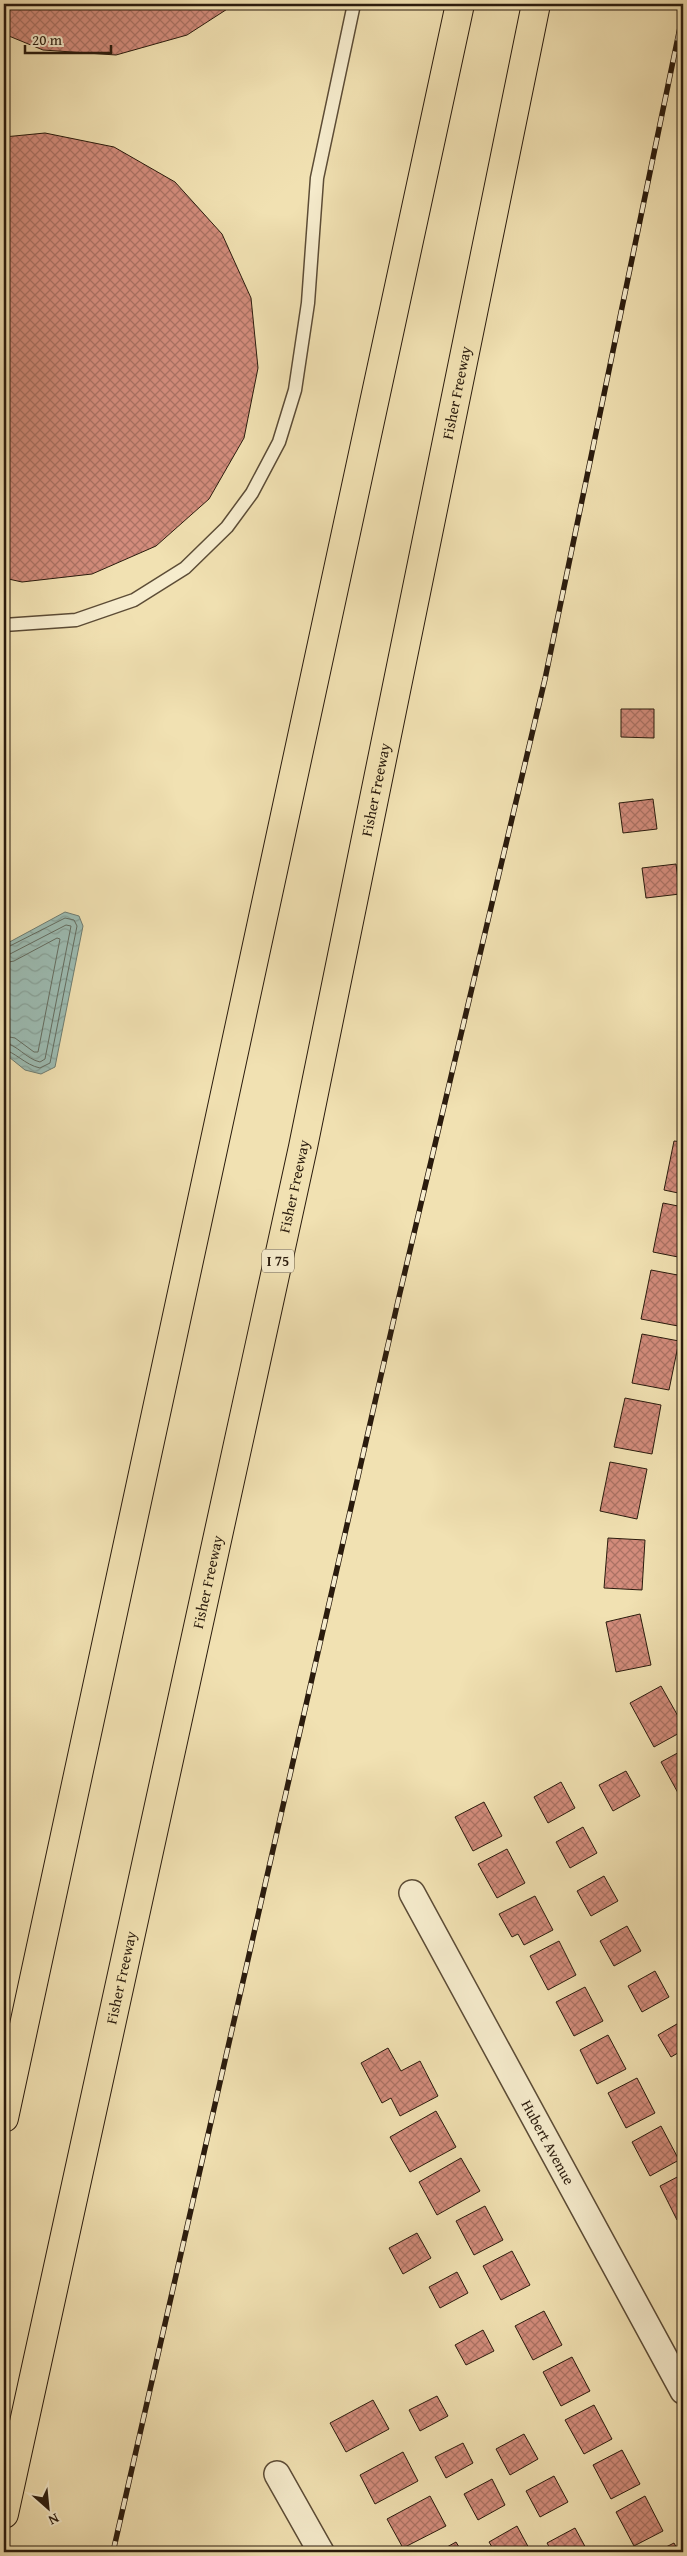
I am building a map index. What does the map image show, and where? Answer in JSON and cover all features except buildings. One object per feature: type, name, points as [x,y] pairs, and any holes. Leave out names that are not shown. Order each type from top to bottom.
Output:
[{"type":"highway","points":[[4,2118],[460,4]]},
{"type":"highway","name":"Fisher Freeway","points":[[4,2514],[303,1147],[536,4]]},
{"type":"street","name":"Hubert Avenue","points":[[412,1894],[683,2391]]},
{"type":"street","points":[[277,2474],[321,2552]]},
{"type":"lane","points":[[4,625],[76,620],[134,600],[185,568],[227,528],[252,494],[279,442],[295,390],[308,302],[317,178],[354,4]]},
{"type":"water","points":[[65,912],[79,916],[83,926],[55,1067],[41,1074],[25,1070],[4,1053],[4,945]]},
{"type":"railway","points":[[113,2552],[398,1301],[545,679],[683,13]]}]
